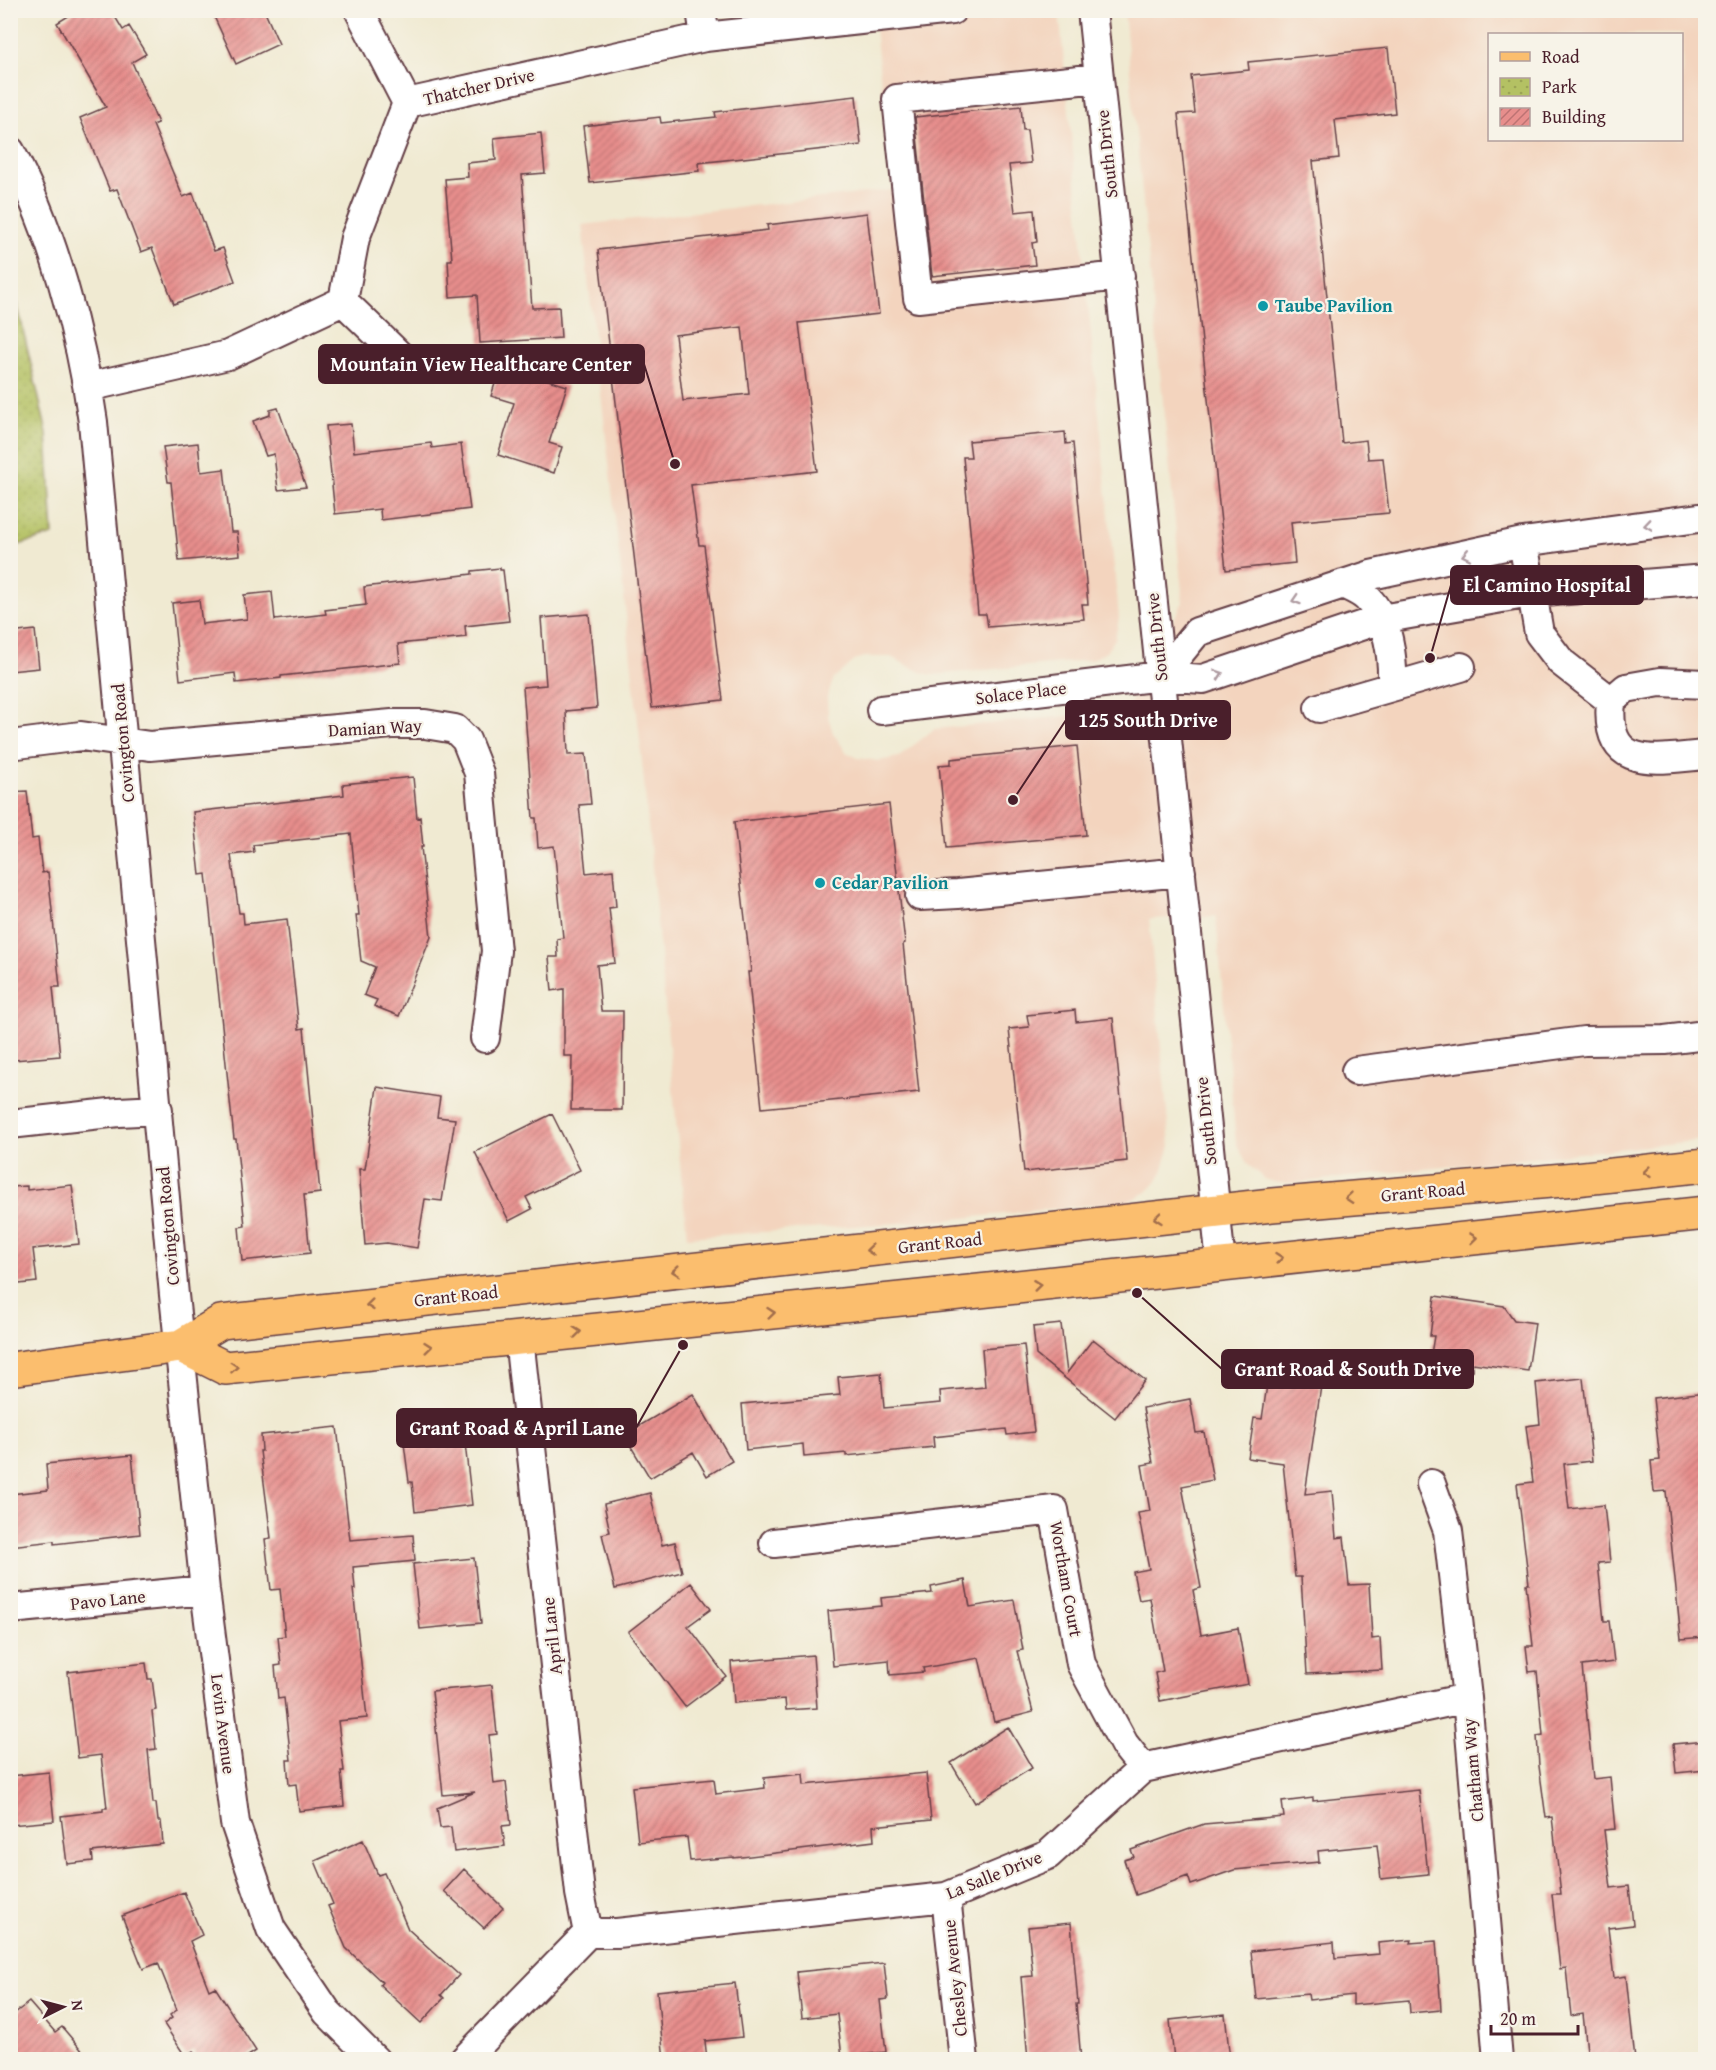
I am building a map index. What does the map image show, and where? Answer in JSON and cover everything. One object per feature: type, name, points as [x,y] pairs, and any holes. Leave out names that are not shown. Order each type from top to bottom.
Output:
[{"type":"main road","name":"Grant Road","points":[[10,1369],[181,1346],[221,1322],[1216,1211],[1706,1166]]},
{"type":"main road","points":[[181,1346],[225,1368],[979,1291],[1706,1212]]},
{"type":"street","points":[[359,10],[407,103]]},
{"type":"street","name":"Thatcher Drive","points":[[343,301],[355,238],[407,103],[703,24],[952,10]]},
{"type":"street","name":"South Drive","points":[[1092,10],[1221,1264]]},
{"type":"street","points":[[1099,78],[897,99],[918,298],[1120,276]]},
{"type":"street","name":"Covington Road","points":[[10,151],[25,177],[54,255],[88,387],[98,466],[122,741],[181,1346]]},
{"type":"street","points":[[88,387],[228,355],[343,301],[404,360]]},
{"type":"street","points":[[1161,676],[1197,632],[1371,575],[1523,542],[1706,516]]},
{"type":"street","points":[[1523,542],[1539,633],[1561,662],[1611,701]]},
{"type":"street","name":"Solace Place","points":[[881,710],[1161,676],[1203,679],[1381,619],[1531,593],[1706,579]]},
{"type":"street","points":[[1343,584],[1367,598],[1381,619],[1392,666],[1392,686]]},
{"type":"street","points":[[1319,708],[1461,667]]},
{"type":"street","points":[[1706,684],[1660,682],[1626,688],[1611,701],[1609,720],[1618,745],[1632,756],[1645,759],[1706,755]]},
{"type":"street","name":"Damian Way","points":[[122,741],[150,746],[392,724],[425,724],[455,729],[466,740],[479,773],[496,951],[484,1038]]},
{"type":"street","points":[[10,746],[81,736],[122,741]]},
{"type":"street","points":[[920,896],[1181,872]]},
{"type":"street","points":[[1356,1071],[1584,1041],[1665,1040],[1706,1035]]},
{"type":"street","points":[[10,1124],[158,1110]]},
{"type":"street","name":"April Lane","points":[[519,1338],[580,1893],[588,1933]]},
{"type":"street","name":"Levin Avenue","points":[[181,1346],[206,1590],[235,1823],[271,1929],[327,2012],[375,2060]]},
{"type":"street","name":"Chatham Way","points":[[1431,1484],[1448,1531],[1467,1698],[1498,2060]]},
{"type":"street","name":"Wortham Court","points":[[774,1543],[1054,1510],[1081,1664],[1124,1744],[1143,1768]]},
{"type":"street","name":"Pavo Lane","points":[[10,1609],[206,1590]]},
{"type":"street","points":[[1143,1768],[1467,1698]]},
{"type":"street","name":"La Salle Drive","points":[[588,1933],[617,1933],[946,1897],[1048,1855],[1143,1768]]},
{"type":"street","name":"Chesley Avenue","points":[[946,1897],[964,2060]]},
{"type":"street","points":[[464,2060],[588,1933]]},
{"type":"shaded area","points":[[873,11],[1059,11],[1119,618],[1115,639],[1106,652],[1091,660],[932,675],[920,672],[891,657],[864,657],[857,659],[834,678],[827,697],[828,716],[833,733],[846,752],[858,758],[878,761],[899,757],[934,729],[1098,713],[1120,723],[1183,602],[1124,11],[1705,11],[1705,1140],[1291,1183],[1278,1183],[1264,1179],[1247,1163],[1236,1143],[1216,916],[1149,919],[1170,1146],[1160,1178],[1147,1192],[1129,1201],[944,1220],[687,1237],[639,730],[582,225],[893,190]]},
{"type":"green space","points":[[10,273],[47,433],[53,535],[11,547]]},
{"type":"building","points":[[78,10],[111,10],[123,30],[129,26],[146,54],[132,62],[158,123],[153,125],[183,197],[193,193],[214,251],[223,248],[235,281],[174,304],[152,248],[141,252],[117,189],[110,191],[80,118],[106,107],[57,23]]},
{"type":"building","points":[[211,10],[264,10],[279,44],[236,64]]},
{"type":"building","name":"Taube Pavilion","points":[[1388,48],[1395,113],[1335,120],[1339,158],[1313,161],[1342,443],[1366,440],[1368,459],[1383,458],[1389,513],[1291,522],[1295,563],[1226,570],[1178,114],[1195,113],[1191,76],[1249,70],[1248,62]]},
{"type":"building","points":[[856,96],[861,145],[698,163],[699,171],[590,183],[583,126],[660,117],[661,123],[716,117],[715,112]]},
{"type":"building","points":[[1021,106],[1023,130],[1027,130],[1031,163],[1009,165],[1015,212],[1034,210],[1037,242],[1032,243],[1035,265],[932,276],[915,117]]},
{"type":"building","points":[[541,133],[545,173],[522,175],[532,308],[559,307],[561,338],[480,343],[477,295],[450,297],[448,260],[452,260],[445,179],[468,177],[467,163],[496,160],[494,138]]},
{"type":"building","points":[[867,213],[879,314],[799,323],[817,471],[691,485],[699,545],[704,545],[723,700],[652,708],[598,250],[768,230],[767,225]],"holes":[[[742,327],[749,394],[683,401],[675,335]]]},
{"type":"building","points":[[501,365],[567,386],[549,443],[562,447],[554,473],[498,455],[514,403],[491,396]]},
{"type":"building","points":[[278,408],[306,487],[278,490],[274,454],[266,456],[253,421],[270,415],[270,410]]},
{"type":"building","points":[[351,424],[354,452],[431,443],[432,448],[461,444],[470,509],[381,520],[380,509],[335,514],[326,426]]},
{"type":"building","points":[[1065,432],[1066,444],[1073,443],[1088,604],[1082,604],[1084,619],[988,627],[986,614],[978,614],[963,457],[971,457],[969,441]]},
{"type":"building","points":[[198,443],[201,472],[224,469],[231,532],[237,532],[240,555],[179,561],[171,482],[168,482],[163,447]]},
{"type":"building","points":[[500,568],[503,570],[509,621],[465,626],[466,637],[398,644],[400,663],[236,683],[235,673],[180,680],[172,603],[199,600],[202,624],[247,619],[244,595],[272,592],[275,620],[326,614],[325,610],[366,605],[364,587],[472,574],[472,571]]},
{"type":"building","points":[[589,614],[597,708],[566,711],[568,755],[586,754],[591,804],[579,805],[586,873],[613,870],[616,907],[609,908],[615,963],[597,965],[601,1011],[623,1011],[622,1110],[571,1110],[572,1056],[564,1056],[564,989],[552,991],[549,957],[558,957],[557,939],[563,938],[554,846],[538,848],[536,818],[533,818],[523,687],[546,685],[541,618]]},
{"type":"building","points":[[35,630],[39,668],[10,671],[10,633]]},
{"type":"building","points":[[1077,746],[1086,835],[947,848],[939,765],[951,764],[951,759]]},
{"type":"building","points":[[413,777],[417,818],[420,817],[431,937],[399,1016],[374,1006],[377,1000],[364,995],[375,967],[361,961],[351,834],[253,845],[254,852],[231,855],[239,913],[243,913],[244,924],[287,919],[299,1029],[304,1028],[320,1193],[304,1195],[310,1253],[242,1261],[239,1227],[245,1226],[236,1139],[234,1139],[206,874],[200,875],[193,812],[344,795],[343,784]]},
{"type":"building","points":[[27,791],[32,839],[38,838],[42,873],[48,872],[60,987],[53,987],[60,1056],[14,1060],[10,1030],[10,792]]},
{"type":"building","points":[[889,804],[919,1092],[762,1108],[748,972],[751,972],[734,822]]},
{"type":"building","points":[[1075,1010],[1076,1022],[1113,1018],[1127,1161],[1024,1172],[1009,1029],[1029,1027],[1027,1015]]},
{"type":"building","points":[[377,1087],[440,1097],[437,1117],[455,1119],[442,1201],[425,1199],[417,1248],[387,1243],[365,1245],[359,1169],[365,1169]]},
{"type":"building","points":[[552,1114],[580,1170],[526,1197],[532,1209],[509,1221],[475,1152]]},
{"type":"building","points":[[72,1185],[79,1244],[33,1249],[37,1282],[10,1285],[10,1187],[27,1186],[27,1190]]},
{"type":"building","points":[[1435,1296],[1504,1306],[1514,1320],[1535,1323],[1528,1371],[1473,1363],[1472,1372],[1429,1366],[1434,1336],[1430,1336]]},
{"type":"building","points":[[1061,1324],[1067,1373],[1093,1339],[1145,1380],[1115,1418],[1036,1355],[1033,1327]]},
{"type":"building","points":[[1024,1345],[1034,1432],[1007,1435],[1006,1429],[933,1437],[934,1447],[846,1456],[846,1453],[804,1457],[803,1444],[746,1450],[742,1404],[840,1395],[838,1377],[881,1373],[884,1408],[941,1403],[940,1391],[985,1387],[982,1349]]},
{"type":"building","points":[[1268,1378],[1321,1386],[1305,1494],[1332,1491],[1336,1538],[1344,1537],[1349,1585],[1369,1584],[1372,1639],[1380,1638],[1382,1670],[1307,1674],[1301,1577],[1295,1577],[1283,1463],[1248,1458],[1254,1418],[1262,1419]]},
{"type":"building","points":[[1583,1378],[1592,1461],[1564,1464],[1569,1509],[1604,1505],[1610,1562],[1598,1563],[1604,1621],[1609,1621],[1614,1662],[1582,1666],[1593,1779],[1610,1777],[1615,1829],[1604,1830],[1611,1888],[1629,1886],[1633,1925],[1608,1928],[1614,1978],[1626,1976],[1635,2060],[1588,2060],[1583,2014],[1571,2016],[1566,1968],[1560,1969],[1552,1894],[1561,1894],[1552,1817],[1546,1818],[1539,1766],[1537,1736],[1543,1735],[1537,1671],[1529,1672],[1526,1646],[1533,1646],[1526,1584],[1529,1584],[1517,1484],[1533,1482],[1526,1426],[1540,1424],[1536,1383]]},
{"type":"building","points":[[1706,1392],[1706,1637],[1681,1639],[1666,1491],[1654,1492],[1651,1461],[1660,1460],[1653,1398]]},
{"type":"building","points":[[693,1394],[732,1461],[707,1476],[693,1452],[650,1478],[624,1435]]},
{"type":"building","points":[[1190,1399],[1196,1433],[1204,1432],[1213,1480],[1182,1486],[1201,1588],[1193,1590],[1201,1635],[1238,1628],[1248,1684],[1160,1701],[1155,1673],[1163,1671],[1150,1598],[1139,1600],[1133,1572],[1149,1569],[1138,1513],[1150,1511],[1142,1465],[1153,1463],[1143,1408]]},
{"type":"building","points":[[462,1417],[472,1505],[415,1512],[402,1428],[429,1426],[428,1420]]},
{"type":"building","points":[[337,1427],[350,1540],[413,1535],[415,1561],[353,1567],[355,1589],[353,1589],[367,1718],[338,1721],[344,1771],[341,1771],[344,1806],[299,1811],[296,1784],[289,1785],[287,1760],[291,1760],[284,1698],[278,1699],[275,1666],[281,1665],[278,1637],[285,1636],[280,1589],[271,1590],[265,1539],[271,1538],[260,1451],[262,1451],[261,1435]]},
{"type":"building","points":[[132,1455],[140,1534],[54,1544],[54,1541],[10,1546],[10,1494],[48,1490],[46,1464]]},
{"type":"building","points":[[650,1493],[662,1545],[675,1542],[682,1572],[615,1589],[602,1534],[610,1532],[604,1504]]},
{"type":"building","points":[[474,1558],[481,1623],[420,1629],[413,1564]]},
{"type":"building","points":[[965,1580],[970,1607],[1014,1600],[1023,1650],[1017,1651],[1033,1712],[994,1722],[979,1658],[923,1668],[924,1672],[890,1675],[889,1660],[833,1666],[828,1611],[882,1606],[881,1598],[932,1593],[931,1587]]},
{"type":"building","points":[[691,1583],[711,1609],[688,1626],[726,1676],[685,1707],[628,1632]]},
{"type":"building","points":[[813,1655],[817,1708],[786,1710],[785,1699],[734,1703],[731,1662]]},
{"type":"building","points":[[146,1663],[148,1679],[152,1679],[156,1710],[152,1711],[156,1749],[148,1750],[153,1803],[156,1803],[158,1821],[161,1821],[163,1844],[92,1852],[93,1861],[67,1864],[61,1816],[103,1811],[103,1808],[107,1808],[101,1755],[78,1758],[68,1672]]},
{"type":"building","points":[[492,1685],[497,1734],[489,1735],[494,1784],[506,1782],[511,1825],[502,1826],[505,1846],[454,1852],[451,1827],[440,1828],[437,1808],[475,1792],[443,1795],[432,1691]]},
{"type":"building","points":[[1008,1727],[1032,1768],[975,1803],[951,1763]]},
{"type":"building","points":[[1706,1741],[1706,1770],[1676,1773],[1673,1744]]},
{"type":"building","points":[[49,1772],[54,1821],[10,1825],[10,1776]]},
{"type":"building","points":[[926,1773],[931,1820],[873,1826],[874,1841],[690,1861],[687,1837],[638,1842],[632,1787],[714,1779],[716,1794],[765,1788],[764,1778],[803,1774],[804,1785]]},
{"type":"building","points":[[1419,1790],[1428,1874],[1381,1879],[1377,1845],[1318,1851],[1319,1862],[1234,1870],[1191,1885],[1188,1876],[1136,1895],[1124,1860],[1134,1857],[1131,1850],[1204,1824],[1284,1817],[1282,1802]]},
{"type":"building","points":[[363,1840],[378,1875],[384,1873],[408,1929],[459,1975],[441,1995],[444,1998],[421,2023],[380,1985],[382,1982],[346,1948],[328,1906],[333,1904],[315,1861]]},
{"type":"building","points":[[464,1869],[503,1908],[484,1928],[444,1891]]},
{"type":"building","points":[[184,1892],[202,1935],[190,1941],[209,1990],[215,1987],[256,2051],[242,2060],[198,2060],[193,2051],[185,2056],[164,2024],[177,2010],[158,1963],[143,1969],[122,1916]]},
{"type":"building","points":[[1071,1923],[1081,2060],[1028,2060],[1021,1977],[1033,1976],[1028,1927]]},
{"type":"building","points":[[1411,1940],[1410,1943],[1436,1941],[1441,2010],[1410,2013],[1409,2000],[1353,2005],[1353,1995],[1309,2000],[1308,1994],[1256,1999],[1251,1951],[1334,1942],[1335,1958],[1379,1954],[1378,1943]]},
{"type":"building","points":[[884,1963],[888,1999],[880,2000],[886,2052],[842,2057],[837,2014],[802,2018],[797,1972]]},
{"type":"building","points":[[735,1983],[742,2037],[705,2041],[707,2060],[664,2060],[657,1991]]},
{"type":"building","points":[[29,2002],[55,2032],[62,2027],[90,2060],[10,2060],[10,2017]]},
{"type":"building","points":[[1225,2014],[1230,2060],[1174,2060],[1170,2020]]},
{"type":"place","name":"Taube Pavilion","points":[[1263,306]]},
{"type":"place","name":"Mountain View Healthcare Center","points":[[675,464]]},
{"type":"place","name":"El Camino Hospital","points":[[1430,658]]},
{"type":"place","name":"125 South Drive","points":[[1013,800]]},
{"type":"place","name":"Cedar Pavilion","points":[[820,883]]},
{"type":"place","name":"Grant Road & South Drive","points":[[1137,1293]]},
{"type":"place","name":"Grant Road & April Lane","points":[[683,1345]]}]
